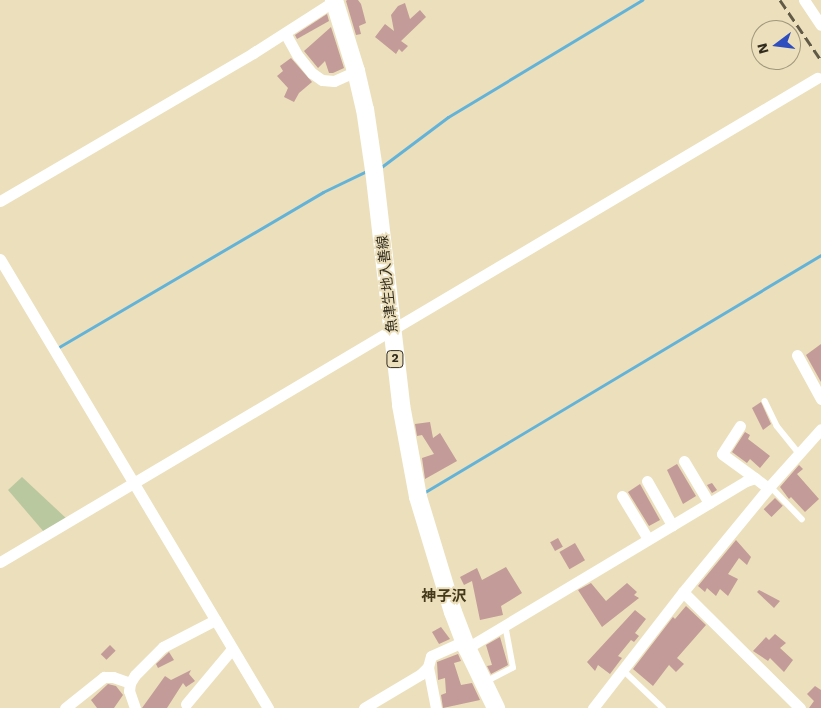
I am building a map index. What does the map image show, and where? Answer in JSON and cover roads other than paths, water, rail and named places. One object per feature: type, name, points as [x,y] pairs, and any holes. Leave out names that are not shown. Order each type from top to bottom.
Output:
[{"type":"main road","name":"魚津生地入善線","points":[[335,0],[356,71],[374,170],[401,405],[418,497],[442,580],[465,644],[496,708]]},
{"type":"street","points":[[0,201],[285,32],[335,0]]},
{"type":"street","points":[[804,0],[821,25]]},
{"type":"street","points":[[285,32],[298,56],[312,73],[322,80],[334,81],[356,71]]},
{"type":"street","points":[[0,562],[817,78]]},
{"type":"street","points":[[0,258],[268,708]]},
{"type":"street","points":[[797,355],[821,399]]},
{"type":"street","points":[[740,426],[722,454],[769,487]]},
{"type":"street","points":[[594,708],[683,592],[769,487],[821,429]]},
{"type":"street","points":[[684,461],[708,503]]},
{"type":"street","points":[[436,708],[428,667],[431,656],[465,644],[505,625],[708,503],[755,478]]},
{"type":"street","points":[[647,481],[672,525]]},
{"type":"street","points":[[622,496],[648,539]]},
{"type":"street","points":[[683,592],[800,708]]},
{"type":"street","points":[[135,708],[129,691],[130,683],[163,647],[215,620]]},
{"type":"street","points":[[186,704],[232,649]]},
{"type":"street","points":[[364,708],[421,674],[428,667]]},
{"type":"street","points":[[65,708],[104,678],[113,677],[130,683]]},
{"type":"lane","points":[[765,401],[777,426],[799,453]]},
{"type":"lane","points":[[769,487],[802,519]]},
{"type":"lane","points":[[484,683],[513,668],[505,625]]},
{"type":"lane","points":[[623,670],[663,708]]},
{"type":"waterway","points":[[380,168],[448,117],[642,0]]},
{"type":"waterway","points":[[59,347],[323,192],[369,170]]},
{"type":"waterway","points":[[425,492],[821,255]]},
{"type":"railway","points":[[780,0],[821,60]]},
{"type":"district","name":"神子沢","points":[[444,597]]}]
